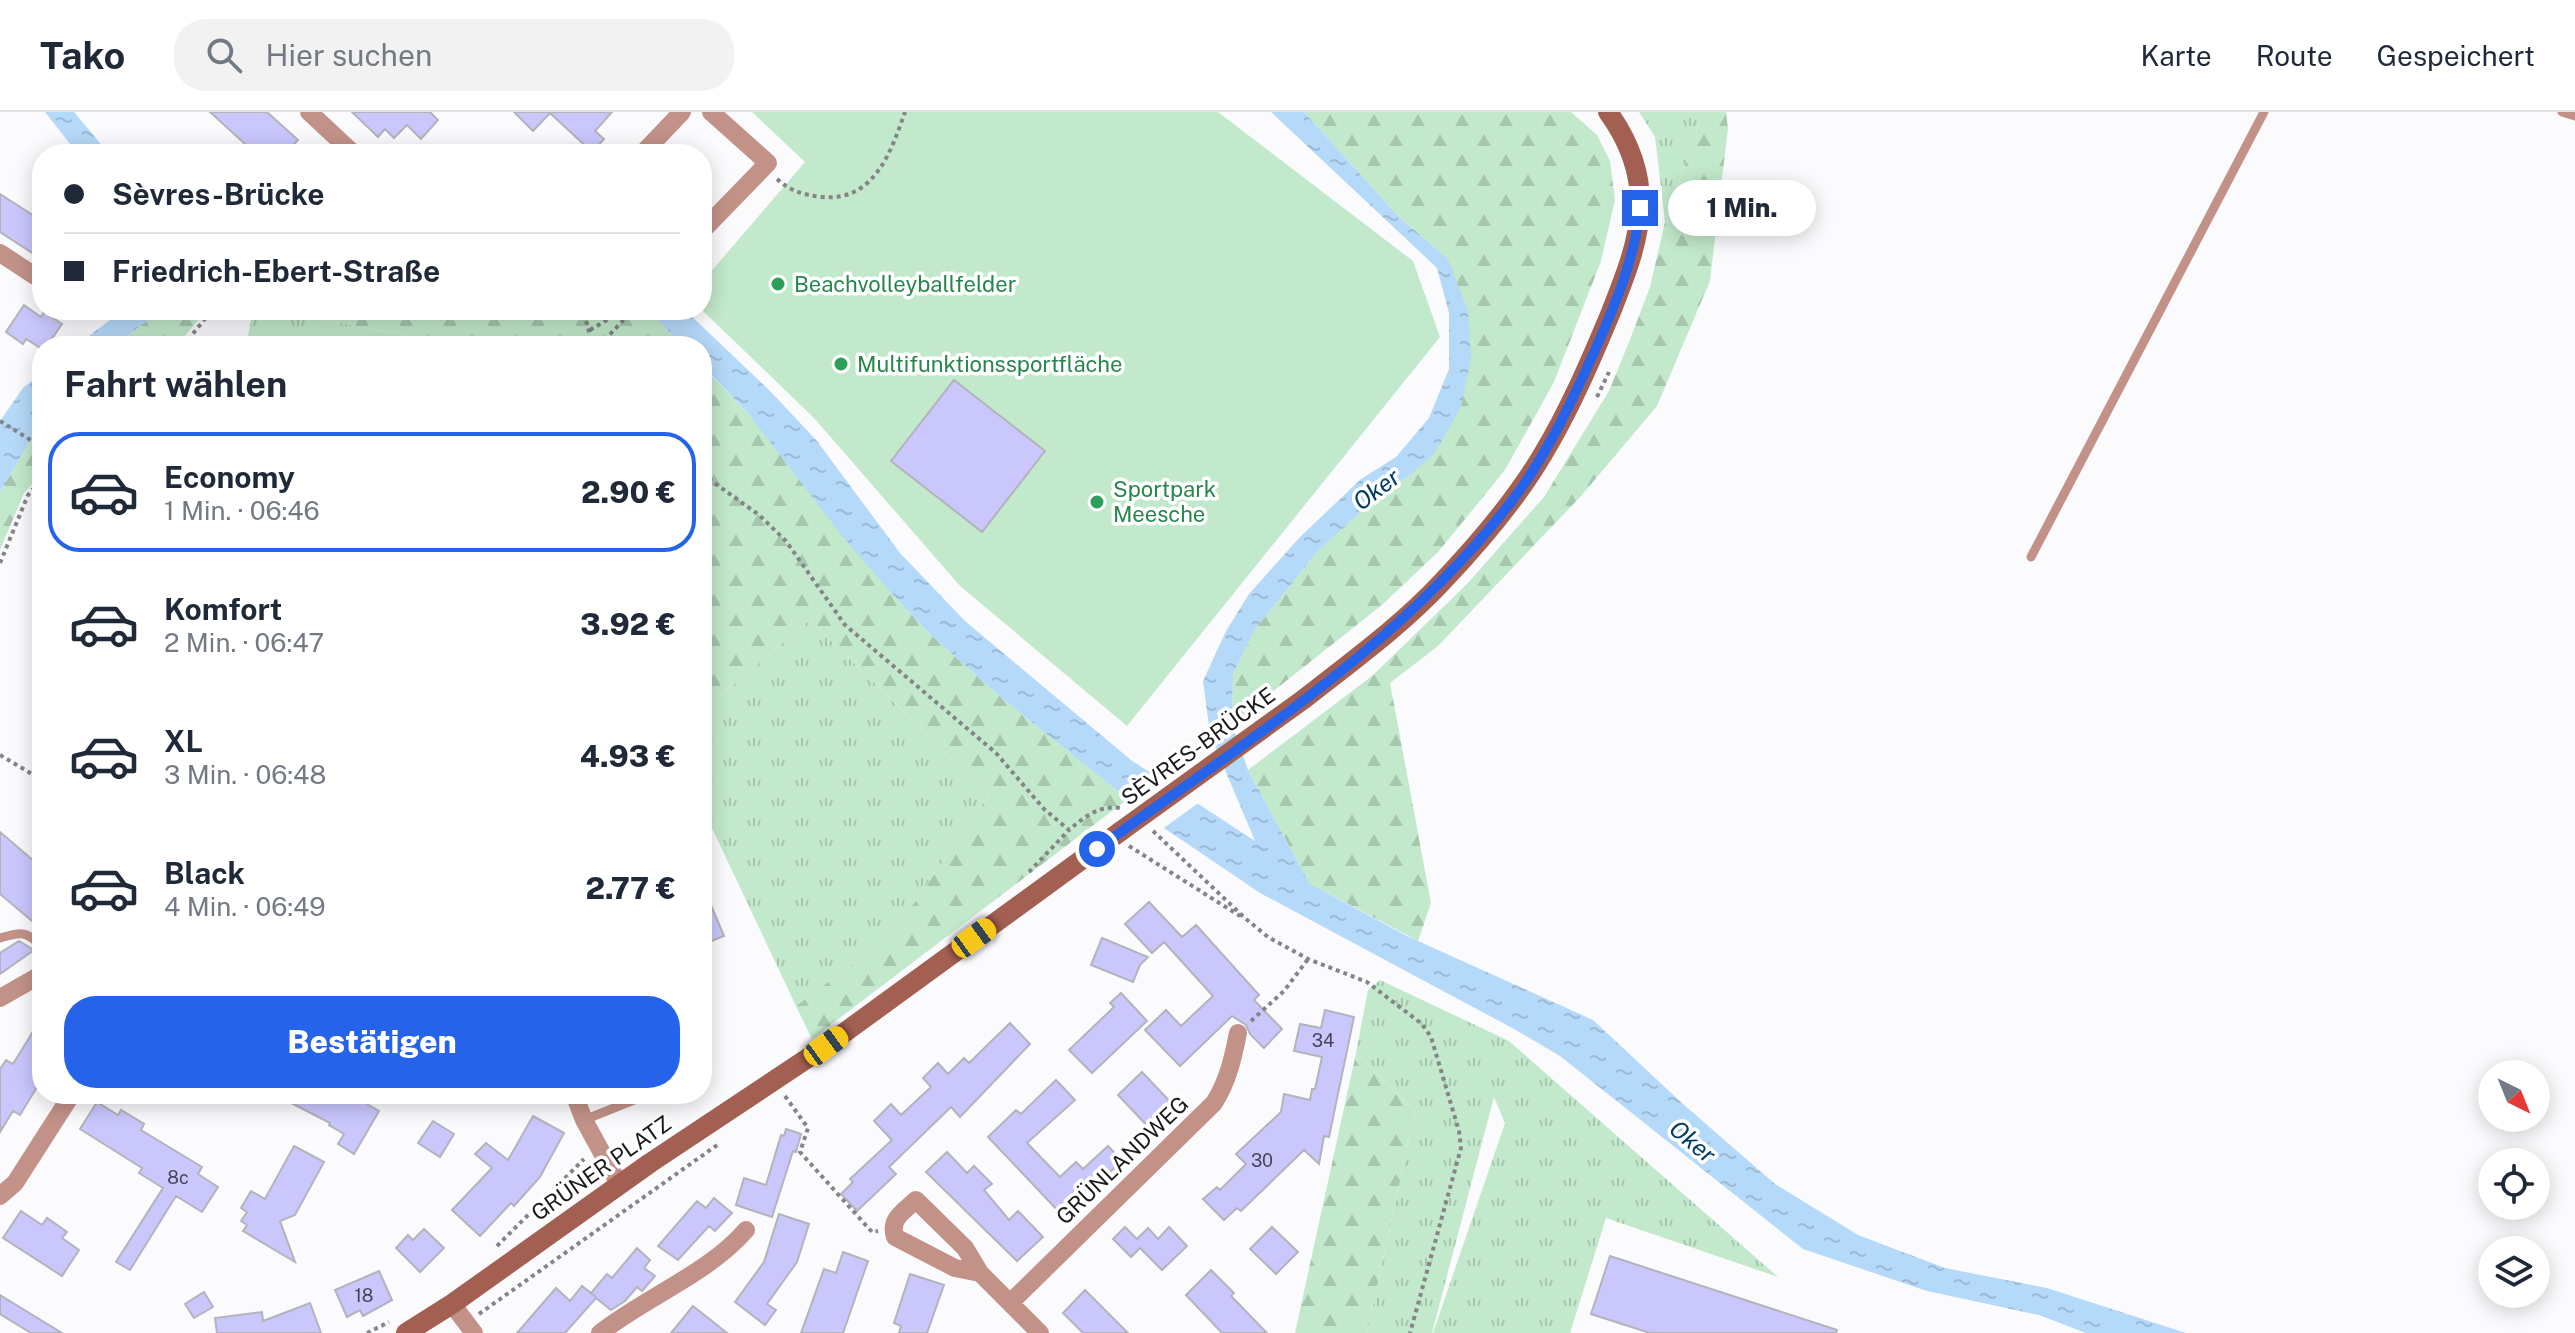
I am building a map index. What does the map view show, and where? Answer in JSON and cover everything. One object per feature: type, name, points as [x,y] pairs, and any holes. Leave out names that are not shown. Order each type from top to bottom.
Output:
[{"type":"main road","name":"SÈVRES-BRÜCKE","points":[[826,1046],[1125,839],[1398,623],[1440,584],[1480,540],[1520,489],[1563,416],[1618,293],[1638,227],[1640,192],[1637,170],[1630,149],[1608,112]]},
{"type":"main road","name":"GRÜNER PLATZ","points":[[400,1326],[452,1304],[619,1184],[826,1046]]},
{"type":"street","points":[[309,112],[343,144]]},
{"type":"street","points":[[652,144],[682,112]]},
{"type":"street","points":[[711,112],[768,163],[712,221]]},
{"type":"street","points":[[0,253],[32,274]]},
{"type":"street","points":[[0,998],[32,980]]},
{"type":"street","name":"GRÜNLANDWEG","points":[[1010,1303],[1214,1103],[1232,1065],[1238,1033]]},
{"type":"street","points":[[0,1196],[15,1183],[66,1104]]},
{"type":"street","points":[[578,1104],[619,1184]]},
{"type":"street","points":[[980,1273],[955,1268],[895,1237],[892,1230],[897,1217],[916,1200],[965,1248],[980,1273],[1040,1333]]},
{"type":"street","points":[[600,1333],[620,1317],[731,1248],[746,1230]]},
{"type":"street","points":[[452,1304],[474,1333]]},
{"type":"lane","points":[[2031,557],[2264,112]]},
{"type":"lane","points":[[2562,112],[2575,116]]},
{"type":"lane","points":[[0,938],[19,932],[32,937]]},
{"type":"lane","points":[[584,1120],[624,1104]]},
{"type":"path","points":[[768,163],[777,179],[787,188],[806,195],[836,198],[860,190],[879,172],[894,145],[905,112]]},
{"type":"path","points":[[191,336],[204,320]]},
{"type":"path","points":[[582,320],[591,336]]},
{"type":"path","points":[[590,330],[607,320]]},
{"type":"path","points":[[610,336],[624,320]]},
{"type":"path","points":[[0,421],[32,441]]},
{"type":"path","points":[[712,481],[759,515],[786,541],[845,625],[996,753],[1044,809],[1069,830],[1084,817],[1099,810],[1123,809]]},
{"type":"path","points":[[0,563],[32,490]]},
{"type":"path","points":[[0,755],[32,774]]},
{"type":"path","points":[[1146,826],[1268,937],[1308,959],[1367,982],[1428,1030],[1459,1131],[1461,1148],[1410,1333]]},
{"type":"path","points":[[1125,839],[1246,919]]},
{"type":"path","points":[[1238,1033],[1284,991],[1308,959]]},
{"type":"path","points":[[774,1081],[808,1128],[800,1152],[872,1232],[892,1230]]},
{"type":"path","points":[[489,1254],[597,1146]]},
{"type":"path","points":[[367,1333],[400,1326]]},
{"type":"green space","name":"Sportpark Meesche","points":[[752,112],[1218,112],[1413,261],[1440,337],[1127,726],[960,586],[814,418],[712,320],[712,270],[805,162]]},
{"type":"green space","points":[[1304,112],[1571,112],[1597,135],[1610,161],[1615,200],[1601,261],[1554,382],[1505,470],[1439,551],[1382,605],[1232,724],[1233,674],[1255,629],[1318,551],[1385,490],[1410,475],[1461,407],[1448,259],[1399,217]]},
{"type":"green space","points":[[1639,112],[1703,112],[1665,222],[1655,137]]},
{"type":"green space","points":[[1703,112],[1726,112],[1728,128],[1710,281],[1657,406],[1581,496],[1438,646],[1390,683],[1431,903],[1418,941],[1309,883],[1248,770],[1372,676],[1467,584],[1544,497],[1609,391],[1650,287],[1665,222]]},
{"type":"green space","points":[[148,320],[198,320],[185,336],[128,336]]},
{"type":"green space","points":[[251,320],[324,320],[412,336],[248,336]]},
{"type":"green space","points":[[324,320],[658,320],[673,336],[412,336]]},
{"type":"green space","points":[[712,376],[747,412],[893,595],[931,635],[998,695],[1128,799],[812,1039],[796,1006],[892,935],[989,795],[810,620],[712,703]]},
{"type":"green space","points":[[32,437],[32,484],[24,493],[0,550],[0,492]]},
{"type":"green space","points":[[810,620],[989,795],[892,935],[796,1006],[712,828],[712,703]]},
{"type":"green space","points":[[1380,980],[1509,1041],[1778,1277],[1606,1218],[1570,1333],[1433,1333],[1505,1123],[1494,1097],[1432,1333],[1367,1333],[1415,1112],[1356,1053],[1368,990]]},
{"type":"green space","points":[[1356,1053],[1415,1112],[1367,1333],[1295,1333]]},
{"type":"water","points":[[45,112],[74,112],[101,144],[70,144]]},
{"type":"water","name":"Oker","points":[[1271,112],[1304,112],[1399,217],[1448,259],[1468,311],[1471,358],[1461,407],[1434,454],[1410,475],[1385,490],[1318,551],[1255,629],[1233,674],[1232,724],[1248,770],[1309,883],[1407,936],[1593,1020],[1775,1184],[1858,1235],[1945,1268],[2047,1288],[2186,1333],[2086,1333],[2039,1315],[1927,1291],[1803,1249],[1560,1056],[1260,893],[1164,828],[998,695],[931,635],[839,532],[747,412],[712,375],[712,336],[673,336],[658,320],[695,320],[771,392],[817,441],[900,553],[965,621],[1131,760],[1255,841],[1210,734],[1203,681],[1226,631],[1249,594],[1299,538],[1361,479],[1396,457],[1429,418],[1449,369],[1449,313],[1437,268]]},
{"type":"water","points":[[110,320],[148,320],[128,336],[89,336]]},
{"type":"water","points":[[32,381],[32,437],[0,492],[0,421],[23,388]]},
{"type":"pier","points":[[1164,777],[1201,801],[1161,830],[1128,804]]},
{"type":"building","points":[[210,112],[267,112],[298,140],[294,144],[245,144]]},
{"type":"building","points":[[352,112],[430,112],[438,120],[421,139],[407,125],[394,138],[385,129],[378,137]]},
{"type":"building","points":[[514,112],[612,112],[595,131],[604,139],[599,144],[583,144],[550,113],[533,131]]},
{"type":"building","points":[[0,194],[32,215],[32,253],[0,232]]},
{"type":"building","points":[[24,305],[32,311],[32,320],[56,320],[62,324],[54,336],[32,336],[32,343],[26,339],[23,344],[6,332]]},
{"type":"building","points":[[954,380],[1045,451],[982,532],[891,461]]},
{"type":"building","points":[[0,832],[32,859],[32,921],[0,894]]},
{"type":"building","points":[[1149,902],[1182,937],[1196,925],[1259,995],[1254,1000],[1282,1029],[1264,1048],[1246,1025],[1232,1016],[1180,1066],[1145,1030],[1166,1010],[1181,1026],[1213,996],[1164,942],[1152,953],[1125,924]]},
{"type":"building","points":[[712,908],[724,936],[712,941]]},
{"type":"building","points":[[1102,938],[1148,957],[1140,965],[1133,982],[1091,965]]},
{"type":"building","points":[[19,941],[32,949],[0,974],[0,953]]},
{"type":"building","points":[[1121,993],[1147,1021],[1092,1073],[1069,1050],[1114,1007],[1110,1003]]},
{"type":"building","points":[[1325,1010],[1354,1017],[1329,1137],[1324,1136],[1319,1164],[1304,1150],[1241,1211],[1237,1208],[1224,1220],[1203,1199],[1217,1187],[1220,1190],[1246,1164],[1236,1154],[1281,1112],[1284,1094],[1310,1100],[1322,1057],[1294,1051],[1300,1024],[1321,1028]]},
{"type":"building","points":[[1010,1023],[1030,1044],[960,1117],[951,1107],[889,1167],[896,1174],[857,1211],[841,1194],[853,1182],[850,1179],[892,1140],[874,1121],[891,1104],[901,1115],[931,1087],[923,1078],[938,1063],[948,1074],[964,1058],[969,1063]]},
{"type":"building","points":[[32,1033],[32,1095],[20,1115],[13,1111],[0,1132],[0,1069],[6,1060],[13,1064]]},
{"type":"building","points":[[1142,1072],[1178,1110],[1154,1133],[1118,1095]]},
{"type":"building","points":[[1056,1080],[1075,1100],[1027,1143],[1060,1177],[1076,1162],[1083,1169],[1108,1146],[1122,1161],[1108,1174],[1106,1172],[1062,1215],[988,1137],[1016,1110],[1021,1114]]},
{"type":"building","points":[[96,1104],[118,1115],[121,1110],[144,1124],[141,1130],[202,1167],[198,1174],[218,1187],[202,1212],[176,1196],[130,1270],[116,1262],[163,1188],[139,1173],[142,1168],[80,1129]]},
{"type":"building","points":[[293,1104],[367,1104],[379,1111],[354,1154],[338,1144],[344,1134]]},
{"type":"building","points":[[533,1116],[564,1133],[540,1177],[514,1206],[511,1203],[480,1236],[452,1210],[492,1168],[475,1154],[486,1143],[508,1160]]},
{"type":"building","points":[[433,1121],[454,1134],[440,1157],[418,1143]]},
{"type":"building","points":[[786,1129],[801,1134],[772,1217],[736,1205],[744,1178],[766,1185],[781,1135],[784,1136]]},
{"type":"building","points":[[294,1146],[324,1162],[295,1215],[280,1221],[295,1262],[243,1231],[247,1225],[241,1221],[247,1212],[241,1208],[251,1191],[265,1199]]},
{"type":"building","points":[[947,1152],[967,1173],[974,1166],[992,1184],[984,1190],[1009,1220],[1018,1211],[1043,1237],[1017,1261],[926,1172]]},
{"type":"building","points":[[714,1198],[732,1213],[715,1231],[709,1226],[678,1260],[658,1246],[697,1201],[706,1208]]},
{"type":"building","points":[[21,1211],[42,1225],[47,1218],[67,1232],[62,1238],[79,1250],[62,1276],[3,1238]]},
{"type":"building","points":[[779,1214],[809,1224],[797,1262],[767,1304],[776,1310],[765,1325],[735,1302],[764,1262]]},
{"type":"building","points":[[1125,1227],[1137,1239],[1148,1228],[1158,1239],[1169,1227],[1187,1246],[1162,1270],[1140,1248],[1131,1257],[1113,1239]]},
{"type":"building","points":[[1272,1227],[1298,1252],[1276,1274],[1250,1249]]},
{"type":"building","points":[[424,1229],[444,1248],[420,1272],[396,1248],[408,1235],[413,1240]]},
{"type":"building","points":[[637,1248],[650,1260],[644,1268],[655,1276],[642,1291],[637,1287],[625,1301],[611,1310],[596,1298],[565,1333],[517,1333],[556,1288],[570,1301],[582,1286],[596,1297],[591,1293],[607,1274],[612,1278]]},
{"type":"building","points":[[843,1252],[868,1261],[843,1333],[801,1333],[824,1269],[836,1273]]},
{"type":"building","points":[[1610,1256],[1837,1330],[1836,1333],[1650,1333],[1591,1314]]},
{"type":"building","points":[[1211,1270],[1267,1333],[1222,1333],[1186,1295]]},
{"type":"building","points":[[379,1271],[392,1300],[363,1316],[360,1310],[347,1317],[335,1290]]},
{"type":"building","points":[[910,1274],[944,1285],[927,1333],[899,1333],[901,1326],[894,1323]]},
{"type":"building","points":[[1085,1290],[1128,1333],[1083,1333],[1063,1313]]},
{"type":"building","points":[[204,1292],[213,1307],[194,1318],[185,1304]]},
{"type":"building","points":[[0,1295],[62,1333],[31,1333],[0,1314]]},
{"type":"building","points":[[310,1303],[321,1333],[217,1333],[215,1318],[262,1312],[263,1321]]},
{"type":"building","points":[[693,1306],[727,1333],[671,1333]]},
{"type":"place","name":"Beachvolleyballfelder","points":[[778,284]]},
{"type":"place","name":"Multifunktionssportfläche","points":[[841,364]]},
{"type":"place","name":"Sportpark Meesche","points":[[1097,502]]},
{"type":"route","points":[[1097,849],[1340,671],[1440,584],[1480,540],[1543,454],[1576,390],[1618,293],[1634,246],[1640,208]]}]
